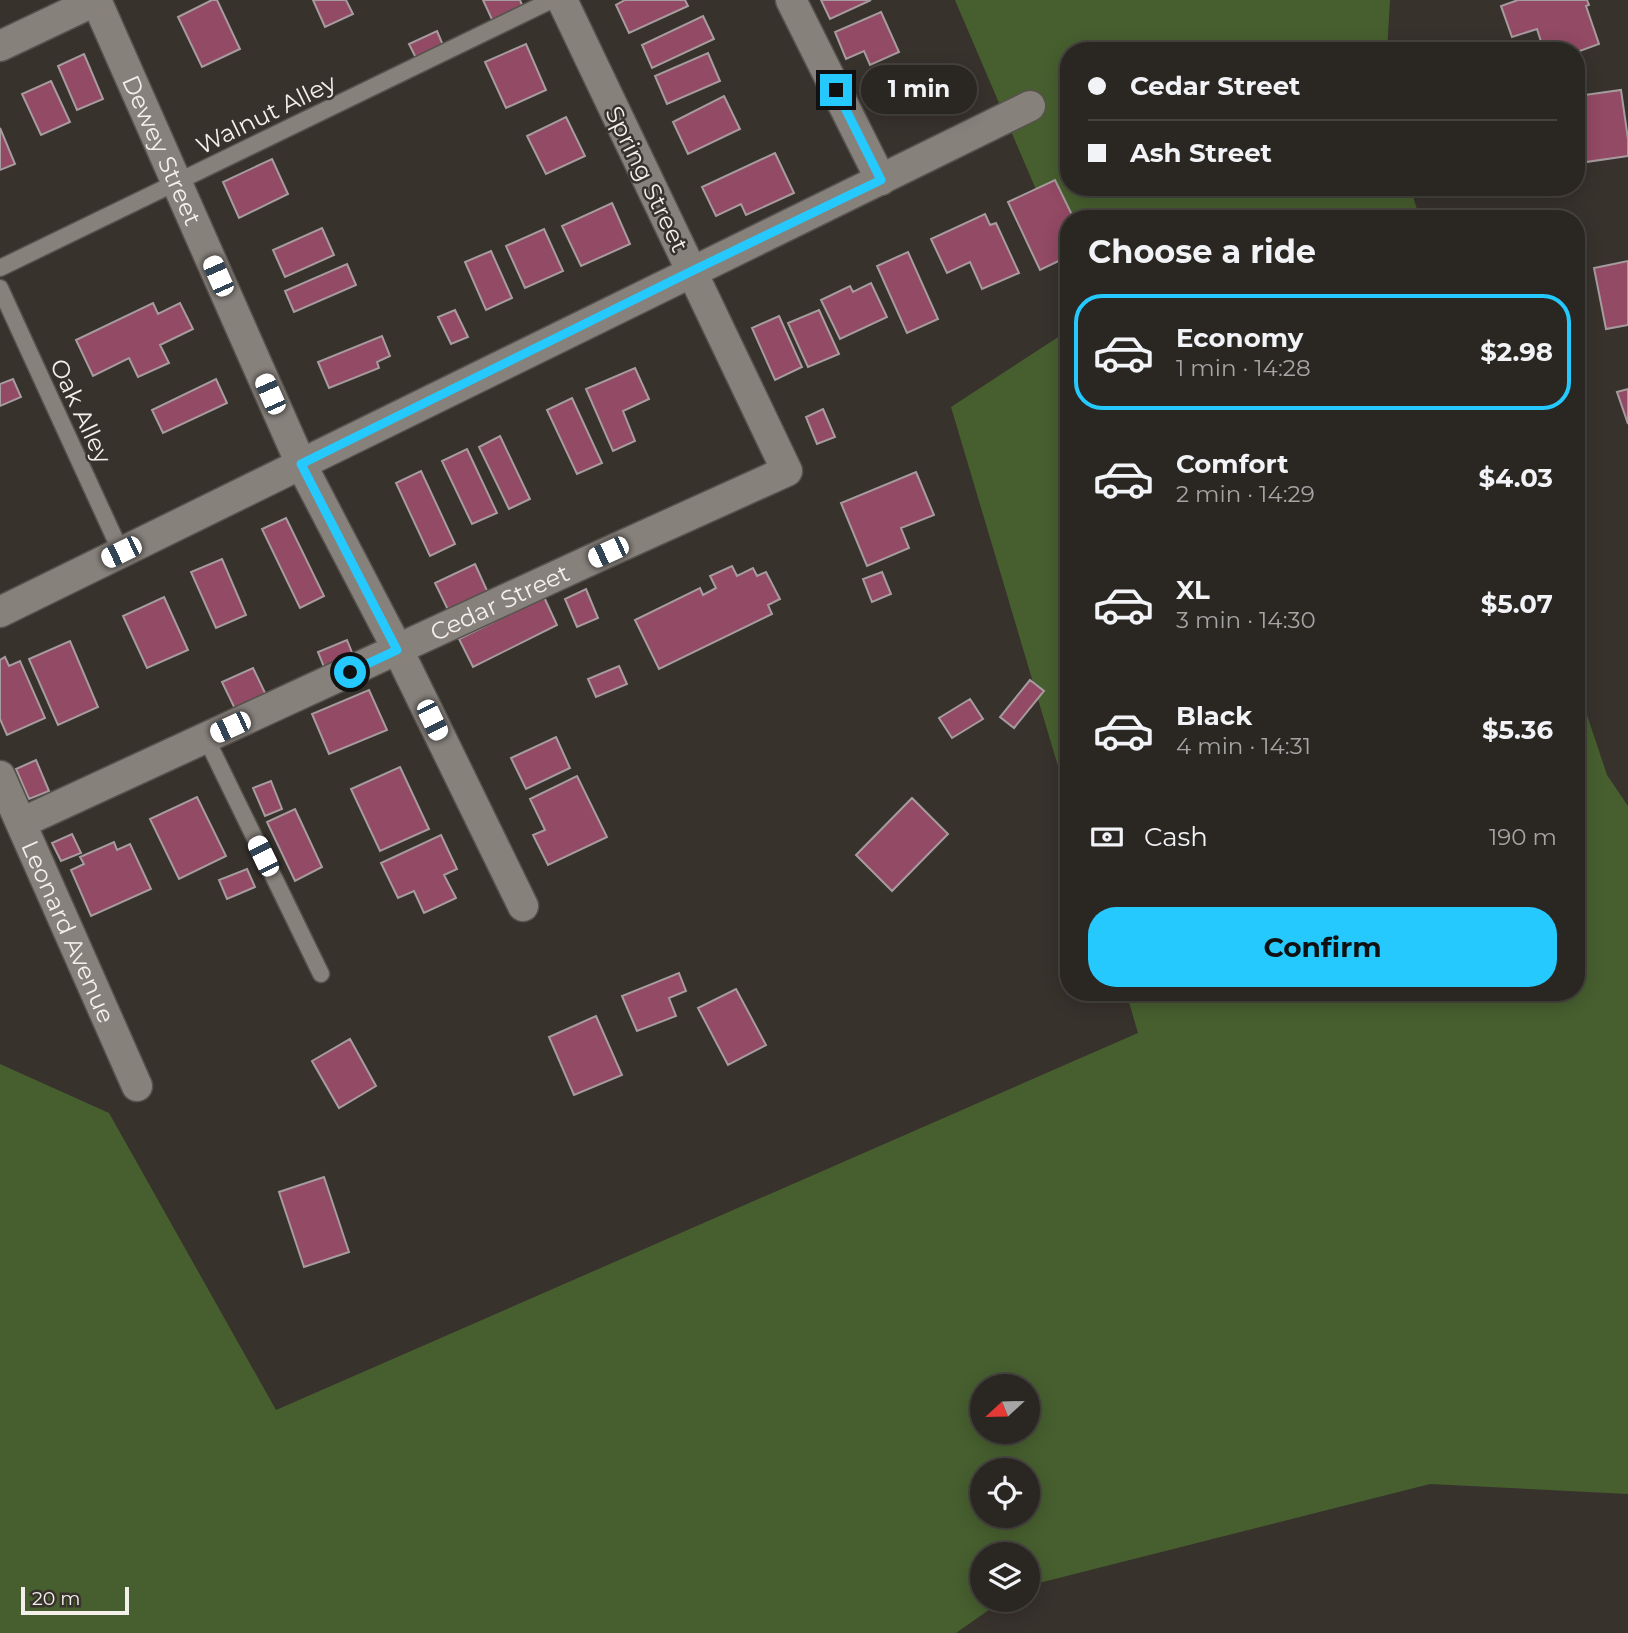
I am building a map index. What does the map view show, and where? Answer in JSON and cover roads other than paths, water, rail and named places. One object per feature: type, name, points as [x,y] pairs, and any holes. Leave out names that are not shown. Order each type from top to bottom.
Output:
[{"type":"street","name":"Dewey Street","points":[[96,0],[301,464],[397,650],[523,906]]},
{"type":"street","points":[[0,46],[96,0]]},
{"type":"street","name":"Spring Street","points":[[562,0],[787,471]]},
{"type":"street","points":[[791,0],[881,180]]},
{"type":"street","points":[[0,612],[1030,106]]},
{"type":"street","name":"Cedar Street","points":[[21,823],[787,471]]},
{"type":"street","name":"Leonard Avenue","points":[[0,776],[136,1086]]},
{"type":"lane","name":"Walnut Alley","points":[[0,268],[552,0]]},
{"type":"lane","name":"Oak Alley","points":[[0,288],[121,552]]},
{"type":"lane","points":[[206,738],[321,974]]}]
